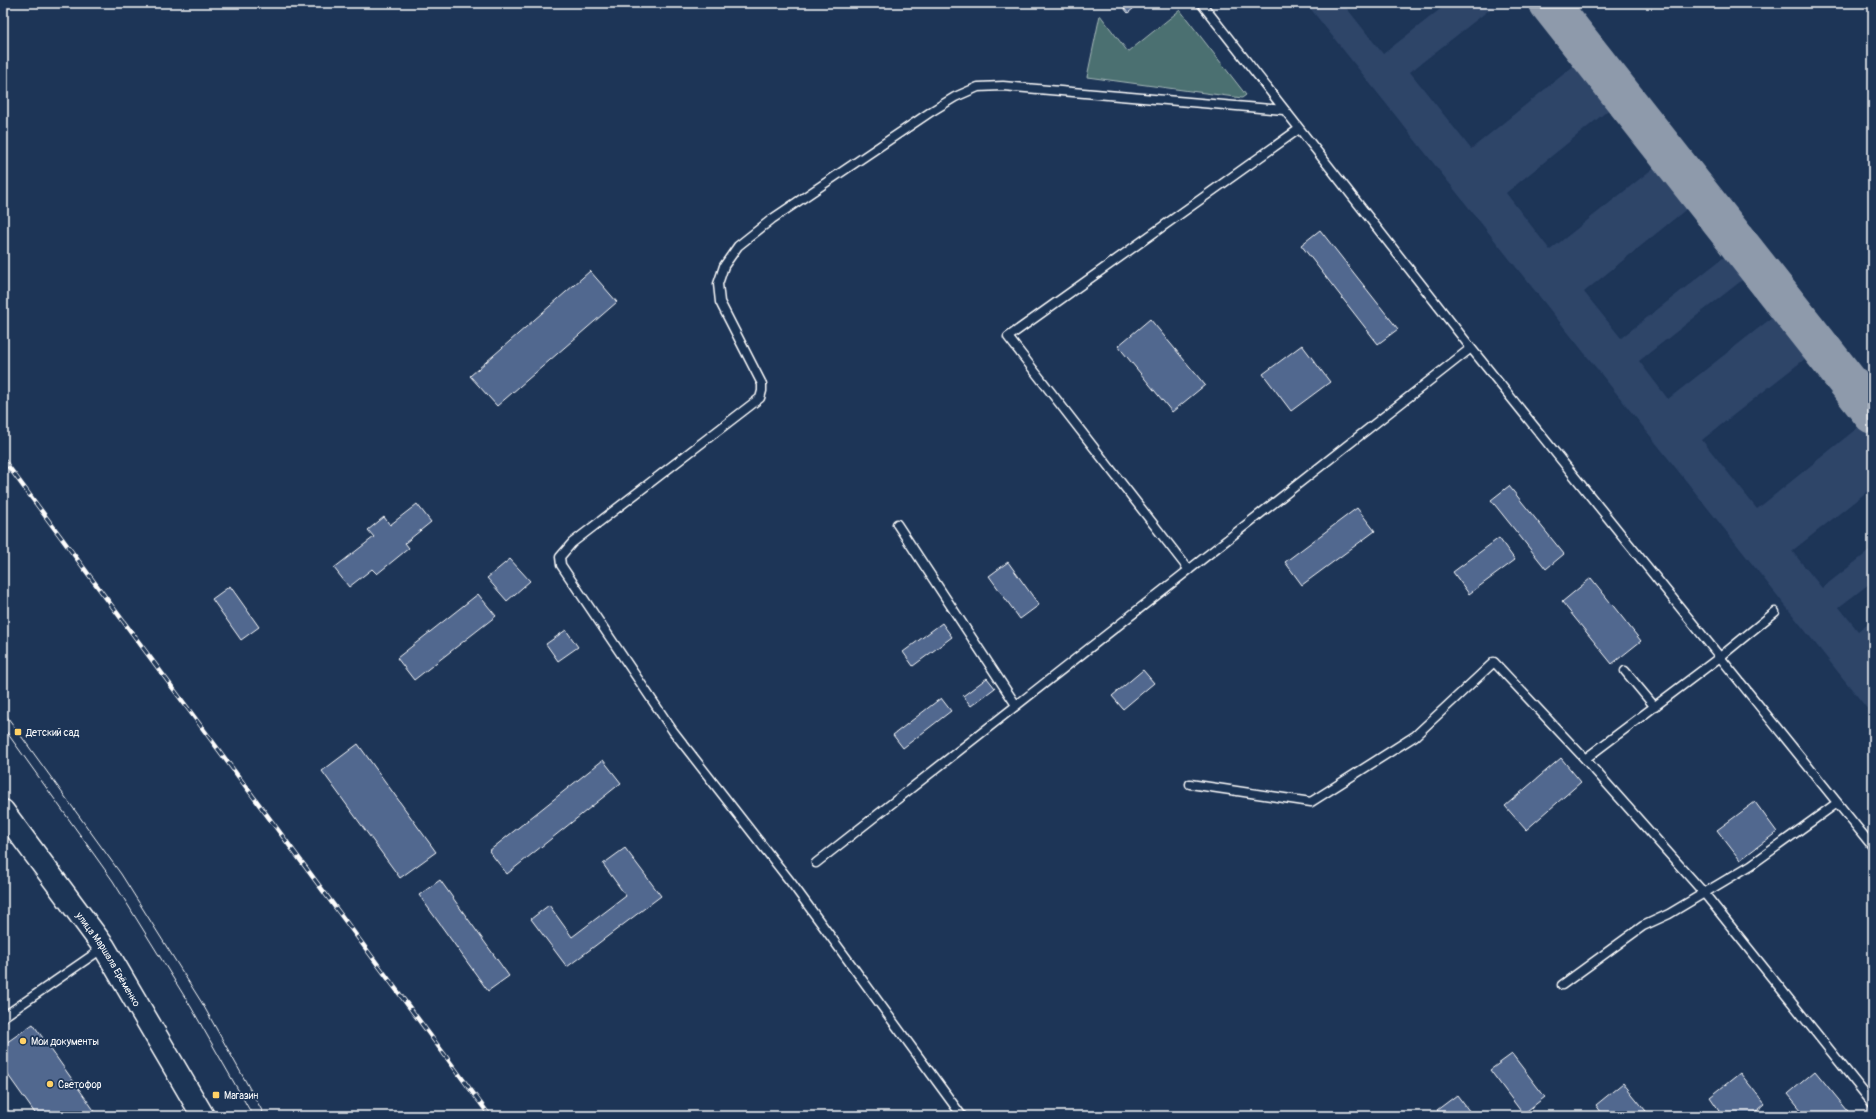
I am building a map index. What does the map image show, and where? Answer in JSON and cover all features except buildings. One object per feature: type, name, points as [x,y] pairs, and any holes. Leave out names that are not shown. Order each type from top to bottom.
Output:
[{"type":"main road","name":"улица Маршала Ерёменко","points":[[6,821],[104,947],[203,1116]]},
{"type":"lane","points":[[1200,3],[1471,348],[1873,848]]},
{"type":"lane","points":[[962,1116],[793,885],[673,731],[561,565],[560,557],[572,543],[760,398],[762,384],[720,302],[718,284],[724,266],[738,246],[772,219],[955,97],[978,88],[1003,86],[1284,110]]},
{"type":"lane","points":[[1189,570],[1008,337],[1299,129]]},
{"type":"lane","points":[[816,863],[1471,348]]},
{"type":"lane","points":[[897,524],[1016,706]]},
{"type":"lane","points":[[1585,759],[1720,658],[1775,612]]},
{"type":"lane","points":[[1190,784],[1312,802],[1415,736],[1494,662],[1585,759],[1704,893],[1873,1104]]},
{"type":"lane","points":[[1625,671],[1655,707]]},
{"type":"lane","points":[[1562,985],[1643,926],[1669,914],[1751,865],[1837,803]]},
{"type":"lane","points":[[3,1017],[104,947]]},
{"type":"shaded area","points":[[1306,3],[1348,3],[1345,6],[1383,54],[1448,3],[1498,3],[1410,72],[1471,149],[1576,64],[1611,108],[1506,193],[1550,250],[1656,166],[1689,207],[1584,292],[1621,338],[1728,254],[1745,278],[1639,361],[1668,399],[1774,316],[1806,358],[1702,440],[1757,509],[1861,425],[1873,441],[1873,487],[1792,551],[1822,588],[1873,548],[1873,581],[1839,607],[1858,631],[1873,619],[1873,716]]},
{"type":"green space","points":[[1180,10],[1246,95],[1242,98],[1087,77],[1100,15],[1128,52]]},
{"type":"taxiway","points":[[1549,3],[1873,414]]},
{"type":"tram line","points":[[3,711],[121,874],[202,1003],[265,1116]]},
{"type":"tram line","points":[[3,727],[113,881],[191,1007],[253,1116]]},
{"type":"railway","points":[[3,459],[490,1116]]},
{"type":"place","name":"Детский сад","points":[[18,732]]},
{"type":"place","name":"Мои документы","points":[[23,1041]]},
{"type":"place","name":"Светофор","points":[[50,1084]]},
{"type":"place","name":"Магазин","points":[[216,1095]]}]
